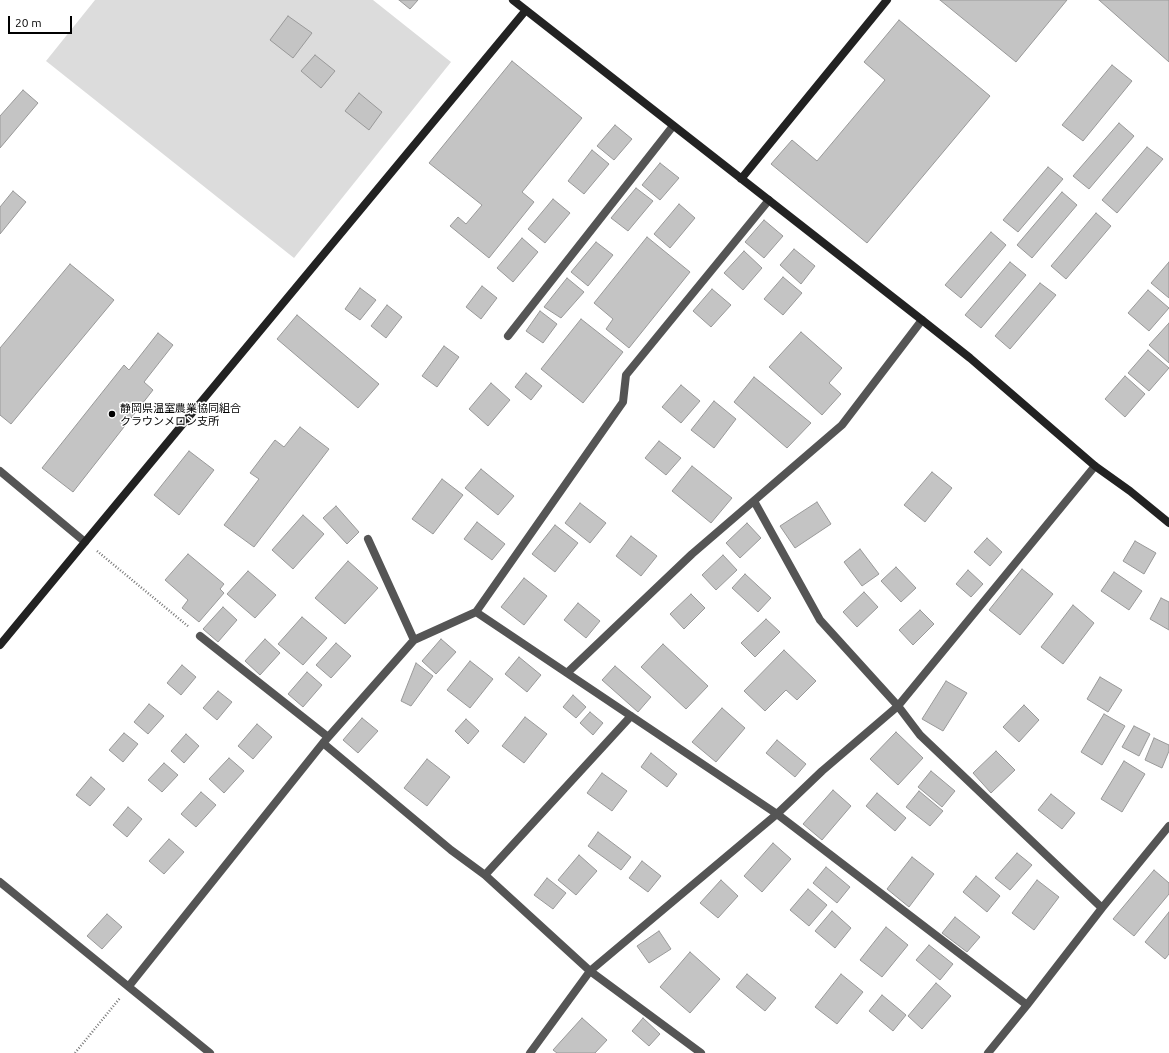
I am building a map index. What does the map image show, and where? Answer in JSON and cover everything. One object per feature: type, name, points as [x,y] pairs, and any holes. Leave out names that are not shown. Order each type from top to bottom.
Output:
[{"type":"street","points":[[513,0],[970,358],[1095,466],[1130,491],[1169,523]]},
{"type":"street","points":[[742,179],[887,0]]},
{"type":"street","points":[[0,645],[526,10]]},
{"type":"street","points":[[508,336],[673,126]]},
{"type":"street","points":[[129,986],[325,740],[414,640],[476,612],[623,402],[626,375],[769,200]]},
{"type":"street","points":[[567,673],[692,554],[842,425],[922,320]]},
{"type":"street","points":[[530,1053],[590,971],[777,814],[822,771],[898,706],[1095,466]]},
{"type":"street","points":[[0,471],[85,542]]},
{"type":"street","points":[[754,501],[820,620],[898,706],[920,735],[1102,908]]},
{"type":"street","points":[[368,539],[414,640]]},
{"type":"street","points":[[476,612],[777,814],[1027,1005]]},
{"type":"street","points":[[200,636],[325,740],[451,850],[484,875],[590,971],[702,1053]]},
{"type":"street","points":[[484,875],[631,716]]},
{"type":"street","points":[[988,1053],[1102,908],[1169,826]]},
{"type":"street","points":[[0,882],[210,1053]]},
{"type":"path","points":[[85,542],[200,636]]},
{"type":"path","points":[[75,1053],[129,986]]},
{"type":"shaded area","points":[[95,0],[373,0],[451,62],[294,258],[46,61]]},
{"type":"building","points":[[399,0],[418,0],[410,9]]},
{"type":"building","points":[[940,0],[1067,0],[1016,62]]},
{"type":"building","points":[[1099,0],[1169,0],[1169,62]]},
{"type":"building","points":[[288,16],[312,33],[293,58],[270,40]]},
{"type":"building","points":[[899,20],[990,96],[867,243],[771,164],[792,140],[817,161],[885,80],[864,62]]},
{"type":"building","points":[[315,55],[335,71],[321,88],[301,71]]},
{"type":"building","points":[[512,61],[582,118],[522,192],[534,202],[489,258],[450,226],[458,217],[466,224],[482,205],[429,163]]},
{"type":"building","points":[[1112,65],[1132,81],[1083,141],[1062,125]]},
{"type":"building","points":[[23,90],[38,103],[0,148],[0,116]]},
{"type":"building","points":[[359,93],[382,112],[369,130],[345,111]]},
{"type":"building","points":[[1119,123],[1134,136],[1089,189],[1073,176]]},
{"type":"building","points":[[615,125],[632,139],[614,160],[597,146]]},
{"type":"building","points":[[1147,147],[1163,159],[1117,213],[1102,200]]},
{"type":"building","points":[[592,150],[609,164],[584,194],[568,181]]},
{"type":"building","points":[[660,163],[679,178],[660,200],[642,185]]},
{"type":"building","points":[[1048,167],[1063,179],[1018,232],[1003,220]]},
{"type":"building","points":[[636,188],[653,201],[628,231],[611,218]]},
{"type":"building","points":[[13,191],[26,202],[0,234],[0,207]]},
{"type":"building","points":[[1062,192],[1077,205],[1032,258],[1017,245]]},
{"type":"building","points":[[553,199],[570,213],[545,243],[528,229]]},
{"type":"building","points":[[679,204],[695,218],[670,248],[654,234]]},
{"type":"building","points":[[1096,213],[1111,226],[1066,279],[1051,266]]},
{"type":"building","points":[[764,220],[783,236],[764,258],[745,242]]},
{"type":"building","points":[[991,232],[1006,245],[961,298],[945,285]]},
{"type":"building","points":[[647,237],[690,272],[629,348],[606,329],[613,319],[594,303]]},
{"type":"building","points":[[522,238],[538,252],[513,282],[497,268]]},
{"type":"building","points":[[596,242],[613,255],[588,286],[571,272]]},
{"type":"building","points":[[794,249],[815,266],[801,284],[780,265]]},
{"type":"building","points":[[744,251],[762,268],[743,290],[724,273]]},
{"type":"building","points":[[1010,262],[1026,275],[981,328],[965,315]]},
{"type":"building","points":[[1169,262],[1169,298],[1151,283]]},
{"type":"building","points":[[70,264],[114,300],[11,424],[0,415],[0,348]]},
{"type":"building","points":[[783,277],[802,293],[783,315],[764,299]]},
{"type":"building","points":[[567,278],[584,292],[561,318],[544,307]]},
{"type":"building","points":[[1040,283],[1056,295],[1010,349],[995,336]]},
{"type":"building","points":[[482,286],[497,298],[481,319],[466,307]]},
{"type":"building","points":[[360,288],[376,300],[360,320],[345,309]]},
{"type":"building","points":[[712,289],[731,305],[711,327],[693,311]]},
{"type":"building","points":[[1148,290],[1169,308],[1149,331],[1128,313]]},
{"type":"building","points":[[387,305],[402,317],[386,338],[371,326]]},
{"type":"building","points":[[540,311],[557,324],[543,343],[526,331]]},
{"type":"building","points":[[297,315],[379,384],[358,408],[277,339]]},
{"type":"building","points":[[581,319],[623,352],[583,403],[541,369]]},
{"type":"building","points":[[1169,323],[1169,363],[1149,345]]},
{"type":"building","points":[[801,332],[842,368],[829,383],[841,394],[822,415],[769,367]]},
{"type":"building","points":[[158,333],[173,345],[144,382],[153,390],[73,492],[42,468],[124,365],[129,370]]},
{"type":"building","points":[[444,346],[459,357],[437,387],[422,376]]},
{"type":"building","points":[[1148,350],[1169,368],[1149,391],[1128,373]]},
{"type":"building","points":[[526,373],[542,386],[531,400],[515,387]]},
{"type":"building","points":[[1125,376],[1145,394],[1125,417],[1105,399]]},
{"type":"building","points":[[754,377],[811,423],[787,448],[734,402]]},
{"type":"building","points":[[491,383],[510,400],[488,426],[469,409]]},
{"type":"building","points":[[681,385],[700,401],[681,423],[662,407]]},
{"type":"building","points":[[714,401],[736,419],[714,448],[691,430]]},
{"type":"building","points":[[300,427],[329,449],[254,547],[224,525],[259,479],[250,473],[275,440],[284,447]]},
{"type":"building","points":[[659,441],[681,458],[666,475],[645,458]]},
{"type":"building","points":[[189,451],[214,470],[179,515],[154,495]]},
{"type":"building","points":[[692,466],[732,498],[711,523],[672,491]]},
{"type":"building","points":[[481,469],[514,496],[498,515],[465,488]]},
{"type":"building","points":[[932,472],[952,488],[925,522],[904,505]]},
{"type":"building","points":[[442,479],[463,495],[433,534],[412,519]]},
{"type":"building","points":[[817,502],[831,524],[795,548],[780,526]]},
{"type":"building","points":[[580,503],[606,523],[590,543],[565,523]]},
{"type":"building","points":[[336,506],[359,532],[347,544],[323,518]]},
{"type":"building","points":[[303,515],[324,534],[293,569],[272,550]]},
{"type":"building","points":[[477,522],[505,544],[492,560],[464,539]]},
{"type":"building","points":[[747,523],[761,538],[740,558],[726,543]]},
{"type":"building","points":[[555,525],[578,543],[555,572],[532,554]]},
{"type":"building","points":[[631,536],[657,556],[641,576],[616,556]]},
{"type":"building","points":[[987,538],[1002,552],[990,566],[974,552]]},
{"type":"building","points":[[1135,541],[1156,553],[1144,574],[1123,561]]},
{"type":"building","points":[[860,549],[879,574],[862,586],[844,562]]},
{"type":"building","points":[[188,554],[224,584],[220,589],[224,593],[199,622],[182,608],[188,600],[165,580]]},
{"type":"building","points":[[723,555],[737,570],[716,590],[702,575]]},
{"type":"building","points":[[348,561],[378,588],[345,624],[315,598]]},
{"type":"building","points":[[896,567],[916,588],[901,602],[881,581]]},
{"type":"building","points":[[1022,569],[1053,594],[1020,635],[989,610]]},
{"type":"building","points":[[968,570],[983,584],[971,597],[956,584]]},
{"type":"building","points":[[248,571],[276,595],[255,618],[227,594]]},
{"type":"building","points":[[1114,572],[1142,591],[1129,610],[1101,591]]},
{"type":"building","points":[[745,574],[771,598],[758,612],[732,588]]},
{"type":"building","points":[[524,578],[547,596],[524,625],[501,607]]},
{"type":"building","points":[[864,592],[878,607],[857,627],[843,612]]},
{"type":"building","points":[[691,594],[705,608],[684,629],[670,614]]},
{"type":"building","points":[[1161,598],[1169,602],[1169,630],[1150,619]]},
{"type":"building","points":[[578,603],[600,621],[586,638],[564,620]]},
{"type":"building","points":[[1073,605],[1094,623],[1063,664],[1041,647]]},
{"type":"building","points":[[223,607],[237,620],[218,642],[203,629]]},
{"type":"building","points":[[920,610],[934,624],[913,645],[899,630]]},
{"type":"building","points":[[302,617],[327,638],[303,665],[278,644]]},
{"type":"building","points":[[766,619],[780,632],[755,657],[741,643]]},
{"type":"building","points":[[265,639],[280,653],[260,675],[245,661]]},
{"type":"building","points":[[441,639],[456,652],[436,674],[422,661]]},
{"type":"building","points":[[336,643],[351,656],[331,678],[316,665]]},
{"type":"building","points":[[663,644],[708,686],[686,709],[641,667]]},
{"type":"building","points":[[784,650],[816,681],[797,700],[786,690],[765,711],[744,691]]},
{"type":"building","points":[[519,657],[541,675],[527,692],[505,674]]},
{"type":"building","points":[[470,661],[493,679],[470,708],[447,690]]},
{"type":"building","points":[[416,663],[433,676],[411,706],[401,701]]},
{"type":"building","points":[[182,665],[196,677],[181,695],[167,683]]},
{"type":"building","points":[[615,666],[651,697],[638,712],[602,680]]},
{"type":"building","points":[[307,672],[322,685],[303,707],[288,694]]},
{"type":"building","points":[[1100,677],[1122,690],[1108,712],[1087,699]]},
{"type":"building","points":[[946,681],[967,693],[943,731],[922,719]]},
{"type":"building","points":[[218,691],[232,702],[217,720],[203,708]]},
{"type":"building","points":[[573,695],[586,707],[576,718],[563,707]]},
{"type":"building","points":[[149,704],[164,716],[148,734],[134,722]]},
{"type":"building","points":[[1024,705],[1039,720],[1019,742],[1003,727]]},
{"type":"building","points":[[722,708],[745,728],[716,762],[692,742]]},
{"type":"building","points":[[590,712],[603,723],[593,735],[580,723]]},
{"type":"building","points":[[1104,714],[1125,726],[1102,765],[1081,752]]},
{"type":"building","points":[[525,717],[547,734],[524,763],[502,746]]},
{"type":"building","points":[[362,718],[378,731],[358,753],[343,740]]},
{"type":"building","points":[[466,719],[479,731],[468,744],[455,731]]},
{"type":"building","points":[[257,724],[272,737],[253,759],[238,746]]},
{"type":"building","points":[[1134,726],[1150,734],[1139,756],[1122,747]]},
{"type":"building","points":[[896,732],[923,758],[898,785],[870,759]]},
{"type":"building","points":[[124,733],[138,744],[123,762],[109,750]]},
{"type":"building","points":[[186,734],[199,746],[184,763],[171,751]]},
{"type":"building","points":[[1154,738],[1169,745],[1169,751],[1162,768],[1145,760]]},
{"type":"building","points":[[777,740],[806,764],[795,777],[766,753]]},
{"type":"building","points":[[996,751],[1015,770],[991,793],[973,773]]},
{"type":"building","points":[[651,753],[677,774],[667,787],[641,767]]},
{"type":"building","points":[[229,758],[244,771],[224,793],[209,779]]},
{"type":"building","points":[[427,759],[450,777],[427,806],[404,788]]},
{"type":"building","points":[[1124,761],[1145,774],[1122,812],[1101,799]]},
{"type":"building","points":[[164,763],[178,775],[162,792],[148,780]]},
{"type":"building","points":[[931,771],[955,791],[942,807],[918,787]]},
{"type":"building","points":[[602,773],[627,791],[612,811],[587,793]]},
{"type":"building","points":[[91,777],[105,789],[90,806],[76,795]]},
{"type":"building","points":[[833,790],[851,806],[822,840],[803,824]]},
{"type":"building","points":[[919,791],[943,811],[930,826],[906,807]]},
{"type":"building","points":[[201,792],[216,805],[196,827],[181,814]]},
{"type":"building","points":[[877,793],[906,818],[895,831],[866,806]]},
{"type":"building","points":[[1051,794],[1075,813],[1062,829],[1038,810]]},
{"type":"building","points":[[128,807],[142,819],[127,837],[113,825]]},
{"type":"building","points":[[598,832],[631,857],[621,870],[588,846]]},
{"type":"building","points":[[169,839],[184,852],[164,874],[149,861]]},
{"type":"building","points":[[773,843],[791,859],[762,892],[744,876]]},
{"type":"building","points":[[1017,853],[1032,865],[1010,890],[995,878]]},
{"type":"building","points":[[579,855],[597,871],[576,895],[558,880]]},
{"type":"building","points":[[912,857],[934,874],[909,907],[887,889]]},
{"type":"building","points":[[642,861],[661,876],[648,892],[629,878]]},
{"type":"building","points":[[826,867],[850,887],[837,903],[813,883]]},
{"type":"building","points":[[1154,870],[1169,883],[1169,894],[1134,936],[1113,919]]},
{"type":"building","points":[[976,876],[1000,896],[987,912],[963,892]]},
{"type":"building","points":[[547,878],[566,893],[553,909],[534,895]]},
{"type":"building","points":[[721,880],[738,896],[718,918],[700,903]]},
{"type":"building","points":[[1037,880],[1059,897],[1034,930],[1012,913]]},
{"type":"building","points":[[808,889],[827,905],[809,926],[790,910]]},
{"type":"building","points":[[832,911],[851,928],[835,948],[815,931]]},
{"type":"building","points":[[1169,912],[1169,954],[1165,959],[1145,942]]},
{"type":"building","points":[[107,914],[122,927],[102,949],[87,936]]},
{"type":"building","points":[[955,917],[980,937],[967,952],[942,933]]},
{"type":"building","points":[[886,927],[908,945],[882,977],[860,960]]},
{"type":"building","points":[[659,931],[671,949],[649,963],[637,946]]},
{"type":"building","points":[[929,945],[953,964],[940,980],[916,960]]},
{"type":"building","points":[[690,952],[720,979],[690,1013],[660,987]]},
{"type":"building","points":[[747,974],[776,998],[765,1011],[736,987]]},
{"type":"building","points":[[841,974],[863,992],[837,1024],[815,1007]]},
{"type":"building","points":[[936,983],[951,996],[922,1029],[908,1016]]},
{"type":"building","points":[[882,995],[906,1015],[893,1031],[869,1011]]},
{"type":"building","points":[[582,1018],[607,1040],[595,1053],[557,1053],[553,1050]]},
{"type":"building","points":[[643,1018],[660,1034],[649,1046],[632,1031]]},
{"type":"place","name":"静岡県温室農業協同組合 クラウンメロン支所","points":[[112,414]]}]
